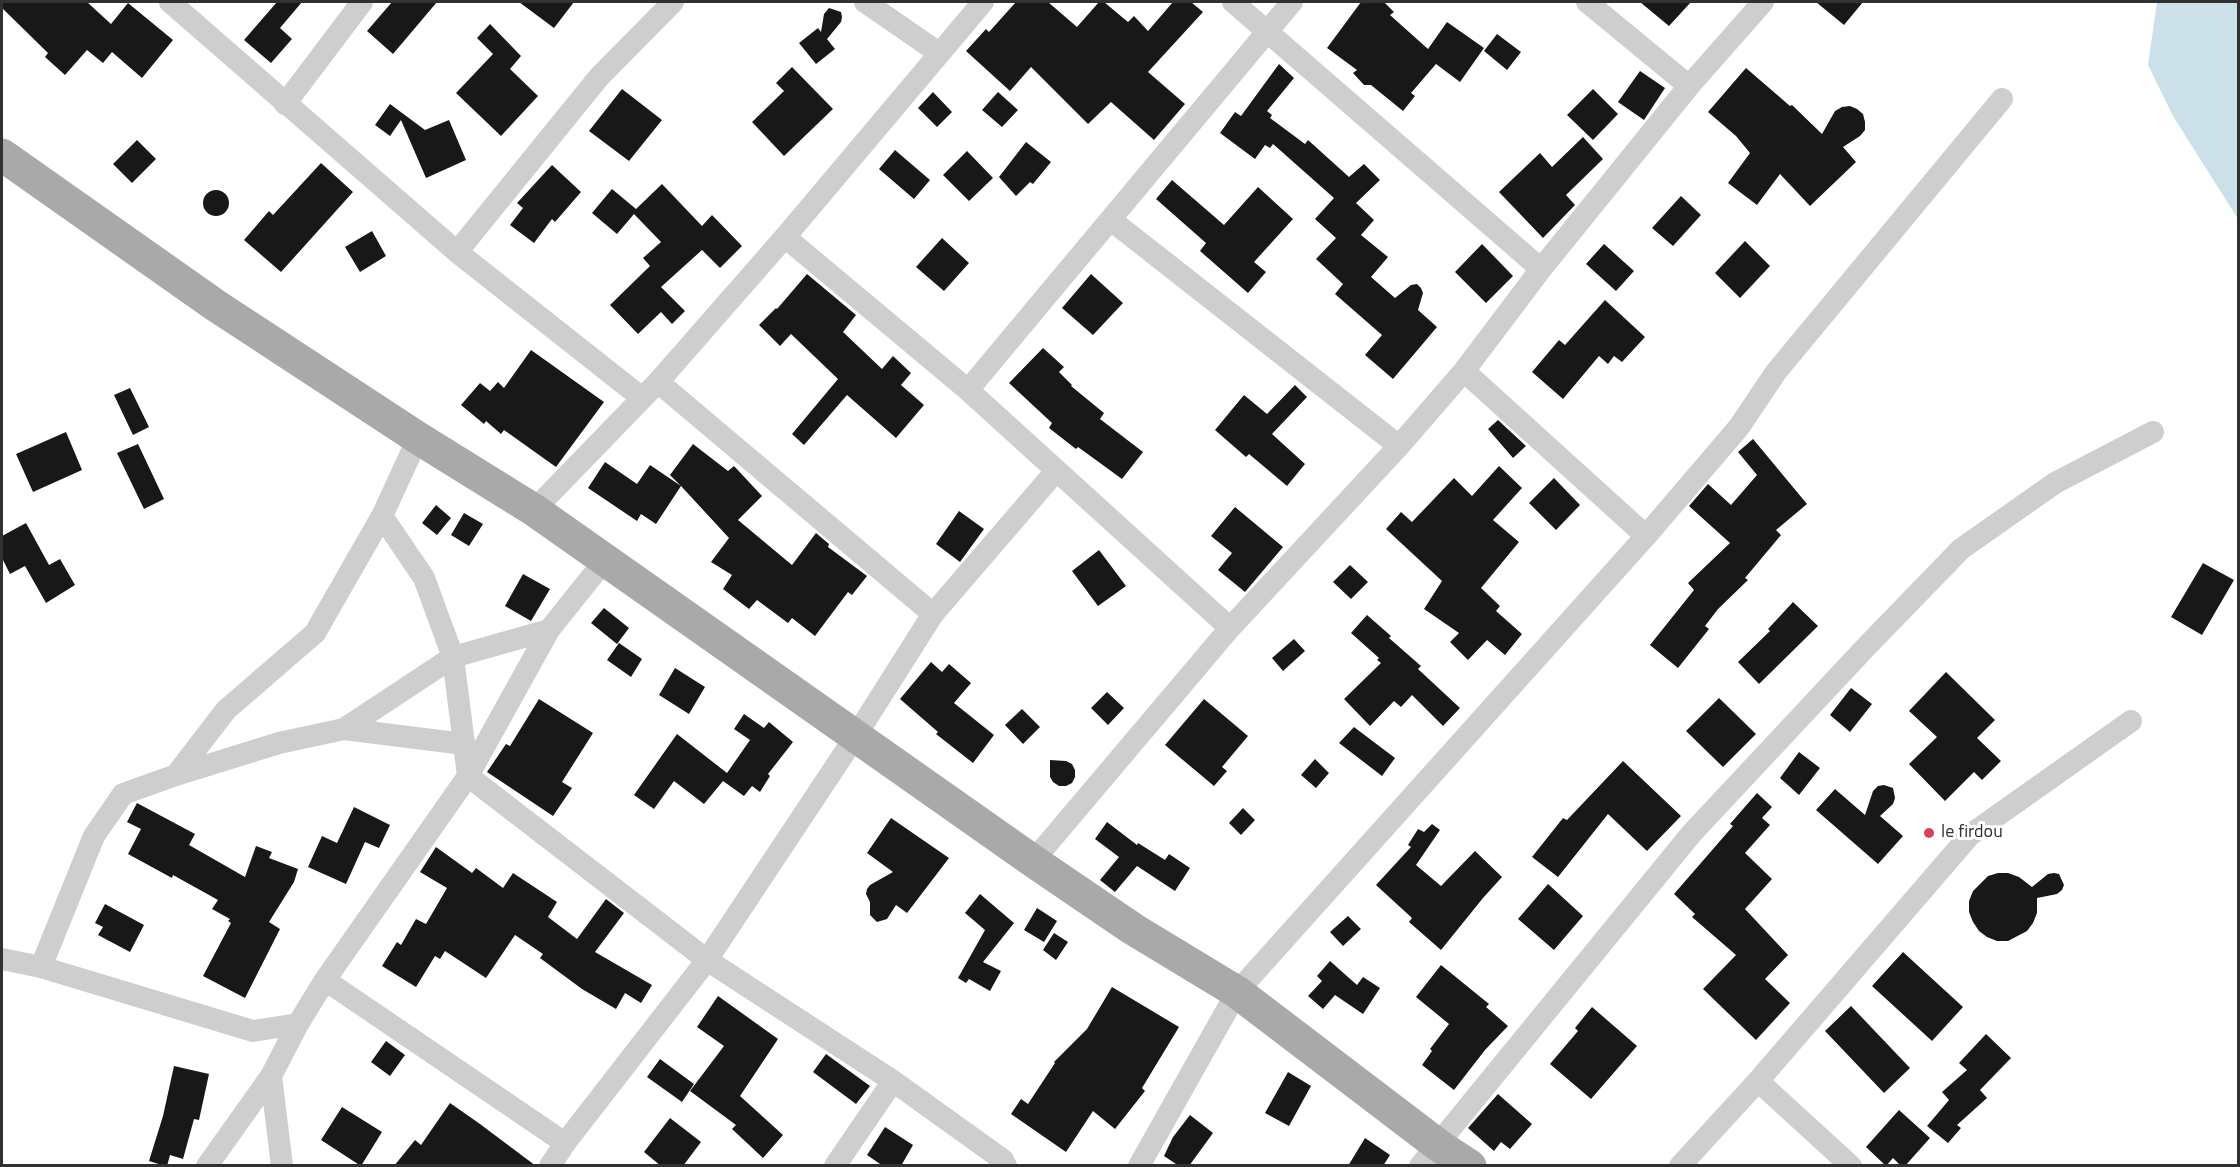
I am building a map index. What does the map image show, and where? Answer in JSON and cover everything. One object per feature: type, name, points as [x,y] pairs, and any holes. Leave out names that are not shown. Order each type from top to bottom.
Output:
[{"type":"main road","points":[[2,155],[215,305],[418,438],[534,510],[1033,861],[1133,928],[1237,992],[1429,1155],[1470,1166]]},
{"type":"street","points":[[170,2],[458,252],[642,398]]},
{"type":"street","points":[[285,104],[362,2]]},
{"type":"street","points":[[458,252],[599,77],[673,2]]},
{"type":"street","points":[[865,2],[939,53]]},
{"type":"street","points":[[534,510],[658,382],[785,237],[983,2]]},
{"type":"street","points":[[1233,2],[1541,269]]},
{"type":"street","points":[[968,390],[1292,2]]},
{"type":"street","points":[[1587,2],[1689,86]]},
{"type":"street","points":[[1033,861],[1230,628],[1399,446],[1464,371],[1541,269],[1689,86],[1763,2]]},
{"type":"street","points":[[1139,1166],[1237,992],[1646,536],[1739,427],[1776,372],[2002,99]]},
{"type":"street","points":[[1111,220],[1399,446]]},
{"type":"street","points":[[785,237],[968,390],[1230,628]]},
{"type":"street","points":[[1464,371],[1646,536]]},
{"type":"street","points":[[658,382],[933,614]]},
{"type":"street","points":[[1429,1155],[1692,833],[1866,646],[1961,549],[2055,483],[2153,432]]},
{"type":"street","points":[[176,775],[226,710],[315,633],[382,516],[418,438]]},
{"type":"street","points":[[550,1166],[565,1143],[707,960],[855,737],[933,614],[1056,471]]},
{"type":"street","points":[[382,516],[424,578],[453,657],[468,776],[707,960],[893,1082],[1003,1160],[1006,1166]]},
{"type":"street","points":[[207,1166],[271,1076],[297,1024],[325,980],[468,776],[549,630],[605,560]]},
{"type":"street","points":[[344,729],[453,657],[549,630]]},
{"type":"street","points":[[1680,1166],[1758,1081],[1970,835],[2131,721]]},
{"type":"street","points":[[41,966],[94,836],[123,794],[279,743],[344,729],[464,744]]},
{"type":"street","points":[[2,959],[41,966],[253,1031],[297,1024]]},
{"type":"street","points":[[325,980],[565,1143]]},
{"type":"street","points":[[271,1076],[282,1166]]},
{"type":"street","points":[[1758,1081],[1851,1166]]},
{"type":"street","points":[[835,1166],[893,1082]]},
{"type":"water","points":[[2157,2],[2238,2],[2238,219],[2173,116],[2148,65]]},
{"type":"building","points":[[2,2],[87,2],[111,24],[128,3],[173,40],[142,78],[112,52],[103,63],[87,50],[65,75],[45,57],[48,53],[2,8]]},
{"type":"building","points":[[277,2],[302,2],[280,28],[292,39],[271,63],[244,40]]},
{"type":"building","points":[[392,2],[437,2],[393,54],[367,31]]},
{"type":"building","points":[[519,2],[574,2],[554,28]]},
{"type":"building","points":[[1016,2],[1048,2],[1077,27],[1099,2],[1104,2],[1128,22],[1134,16],[1148,31],[1173,2],[1191,2],[1203,12],[1148,72],[1185,104],[1154,140],[1111,102],[1088,124],[1031,67],[1010,91],[966,51],[986,29],[989,32]]},
{"type":"building","points":[[1361,2],[1384,2],[1394,12],[1390,15],[1428,49],[1447,22],[1484,48],[1460,82],[1436,64],[1411,93],[1415,96],[1403,111],[1371,85],[1364,85],[1353,73],[1357,70],[1327,48]]},
{"type":"building","points":[[1640,2],[1691,2],[1669,26]]},
{"type":"building","points":[[1816,2],[1863,2],[1844,25]]},
{"type":"building","points":[[829,8],[841,12],[842,17],[841,22],[827,39],[835,49],[816,64],[799,43],[818,28],[821,32],[824,14]]},
{"type":"building","points":[[490,24],[521,56],[510,69],[538,96],[501,136],[456,93],[493,54],[477,38]]},
{"type":"building","points":[[1497,34],[1521,52],[1507,70],[1484,51]]},
{"type":"building","points":[[1279,64],[1294,78],[1267,111],[1272,115],[1270,118],[1305,144],[1308,140],[1349,177],[1364,164],[1380,180],[1356,203],[1374,220],[1361,235],[1388,257],[1371,277],[1395,298],[1411,285],[1417,284],[1423,293],[1418,310],[1437,327],[1393,379],[1365,355],[1382,335],[1335,294],[1343,284],[1316,259],[1336,238],[1315,219],[1334,198],[1273,144],[1270,148],[1265,145],[1255,159],[1220,133],[1235,112],[1241,116]]},
{"type":"building","points":[[792,67],[833,109],[784,156],[752,122],[784,91],[776,83]]},
{"type":"building","points":[[1746,68],[1790,106],[1792,105],[1822,134],[1835,111],[1842,107],[1850,106],[1863,114],[1865,130],[1843,147],[1856,162],[1810,206],[1780,174],[1757,205],[1728,183],[1750,153],[1736,136],[1708,112]]},
{"type":"building","points":[[1640,71],[1665,88],[1644,120],[1618,102]]},
{"type":"building","points":[[622,89],[662,120],[629,161],[589,131]]},
{"type":"building","points":[[1593,89],[1618,114],[1593,140],[1567,115]]},
{"type":"building","points":[[933,92],[952,112],[937,127],[918,108]]},
{"type":"building","points":[[998,92],[1018,110],[1002,127],[982,110]]},
{"type":"building","points":[[390,104],[425,130],[449,120],[466,160],[426,178],[401,120],[390,136],[375,125]]},
{"type":"building","points":[[1583,137],[1603,159],[1566,195],[1575,205],[1543,238],[1499,192],[1540,153],[1552,167]]},
{"type":"building","points":[[137,140],[156,159],[132,183],[113,164]]},
{"type":"building","points":[[1026,142],[1051,162],[1033,184],[1030,182],[1016,196],[999,177]]},
{"type":"building","points":[[895,150],[930,180],[914,199],[879,169]]},
{"type":"building","points":[[967,151],[993,178],[969,201],[943,175]]},
{"type":"building","points":[[321,163],[353,192],[281,272],[244,240],[269,211],[273,215]]},
{"type":"building","points":[[552,165],[581,192],[555,222],[552,219],[534,243],[510,225],[523,208],[517,203]]},
{"type":"building","points":[[1172,180],[1224,225],[1258,187],[1293,219],[1254,262],[1266,272],[1248,293],[1200,251],[1206,243],[1156,199]]},
{"type":"building","points":[[662,184],[702,226],[712,215],[742,246],[720,268],[702,250],[661,287],[685,311],[672,324],[661,312],[638,334],[610,305],[650,266],[643,258],[661,242],[634,214],[617,234],[592,213],[612,189],[636,209]]},
{"type":"building","points":[[216,190],[225,194],[229,203],[225,212],[216,216],[207,212],[203,203],[207,194]]},
{"type":"building","points":[[1681,196],[1701,215],[1673,246],[1652,228]]},
{"type":"building","points":[[372,231],[386,256],[360,272],[345,247]]},
{"type":"building","points":[[942,238],[969,263],[944,291],[916,267]]},
{"type":"building","points":[[1745,241],[1770,266],[1740,298],[1715,273]]},
{"type":"building","points":[[1482,244],[1513,276],[1486,303],[1455,272]]},
{"type":"building","points":[[1604,244],[1634,271],[1616,291],[1586,264]]},
{"type":"building","points":[[807,274],[856,315],[843,332],[882,369],[893,356],[911,373],[901,385],[924,405],[896,438],[847,395],[804,445],[792,434],[838,379],[791,334],[780,346],[759,325],[777,309]]},
{"type":"building","points":[[1091,274],[1123,303],[1093,335],[1062,308]]},
{"type":"building","points":[[1605,300],[1645,337],[1622,362],[1614,356],[1608,364],[1599,356],[1563,399],[1532,372],[1559,340],[1565,345]]},
{"type":"building","points":[[1043,348],[1064,367],[1059,372],[1071,386],[1104,413],[1100,419],[1143,452],[1122,479],[1049,428],[1052,423],[1009,383]]},
{"type":"building","points":[[531,350],[604,402],[556,467],[504,430],[501,434],[486,421],[484,424],[461,405],[480,383],[490,391],[498,382],[504,388]]},
{"type":"building","points":[[1295,385],[1307,397],[1272,434],[1305,464],[1287,486],[1249,454],[1246,457],[1215,430],[1244,395],[1267,414]]},
{"type":"building","points":[[130,388],[149,427],[133,435],[114,395]]},
{"type":"building","points":[[1498,420],[1526,446],[1513,458],[1488,429]]},
{"type":"building","points":[[66,432],[82,470],[33,492],[16,454]]},
{"type":"building","points":[[1753,439],[1807,504],[1776,530],[1781,535],[1745,578],[1748,580],[1718,609],[1705,626],[1709,629],[1678,668],[1650,645],[1694,590],[1688,583],[1730,543],[1689,506],[1708,484],[1731,505],[1757,475],[1738,452]]},
{"type":"building","points":[[138,444],[164,499],[144,509],[117,453]]},
{"type":"building","points":[[693,444],[728,471],[734,466],[762,496],[738,520],[792,565],[816,533],[829,544],[828,547],[867,576],[852,595],[848,592],[815,636],[792,618],[788,623],[757,600],[749,609],[723,589],[732,575],[711,562],[729,538],[670,475]]},
{"type":"building","points":[[605,462],[637,484],[650,465],[681,486],[656,524],[641,514],[637,521],[588,488]]},
{"type":"building","points":[[1499,466],[1522,488],[1493,520],[1519,542],[1481,588],[1500,606],[1496,611],[1522,634],[1505,655],[1487,640],[1468,660],[1450,642],[1459,633],[1424,609],[1442,581],[1386,529],[1401,512],[1412,522],[1454,478],[1472,496]]},
{"type":"building","points":[[1554,478],[1580,505],[1556,530],[1529,503]]},
{"type":"building","points":[[436,505],[451,518],[437,535],[422,523]]},
{"type":"building","points":[[1235,507],[1283,547],[1245,592],[1218,570],[1232,553],[1211,536]]},
{"type":"building","points":[[959,511],[984,529],[960,562],[936,544]]},
{"type":"building","points":[[464,513],[483,524],[469,546],[451,535]]},
{"type":"building","points":[[26,523],[49,565],[60,559],[75,585],[46,603],[25,566],[10,574],[2,558],[2,536]]},
{"type":"building","points":[[1099,550],[1126,586],[1098,606],[1072,571]]},
{"type":"building","points":[[2203,563],[2234,580],[2202,635],[2171,617]]},
{"type":"building","points":[[1350,565],[1368,582],[1351,599],[1333,582]]},
{"type":"building","points":[[523,574],[550,589],[531,621],[505,606]]},
{"type":"building","points":[[1793,602],[1818,626],[1759,684],[1738,662],[1770,631],[1768,629]]},
{"type":"building","points":[[604,608],[629,628],[617,644],[591,623]]},
{"type":"building","points":[[1367,615],[1421,666],[1418,669],[1460,708],[1443,726],[1412,695],[1401,707],[1394,701],[1370,726],[1344,699],[1381,663],[1377,660],[1379,658],[1351,633]]},
{"type":"building","points":[[1294,639],[1305,651],[1283,671],[1272,658]]},
{"type":"building","points":[[619,643],[642,659],[631,677],[607,660]]},
{"type":"building","points":[[931,662],[942,672],[949,664],[971,683],[954,703],[994,735],[973,763],[936,734],[938,732],[900,699]]},
{"type":"building","points":[[675,668],[705,687],[689,714],[659,695]]},
{"type":"building","points":[[1946,672],[1995,720],[1977,738],[2001,761],[1982,780],[1974,772],[1945,801],[1909,764],[1937,737],[1909,711]]},
{"type":"building","points":[[1851,688],[1872,704],[1850,732],[1830,715]]},
{"type":"building","points":[[1107,692],[1124,708],[1108,725],[1091,708]]},
{"type":"building","points":[[1719,698],[1756,734],[1723,767],[1686,731]]},
{"type":"building","points":[[539,699],[593,733],[562,782],[572,788],[553,816],[487,772],[506,744],[510,746]]},
{"type":"building","points":[[1204,699],[1248,736],[1222,767],[1227,771],[1214,786],[1165,745]]},
{"type":"building","points":[[1022,709],[1040,727],[1023,744],[1005,725]]},
{"type":"building","points":[[744,714],[764,728],[769,722],[793,742],[768,774],[770,776],[760,792],[752,786],[744,796],[723,781],[704,804],[674,781],[654,809],[634,795],[677,734],[727,773],[750,740],[734,729]]},
{"type":"building","points":[[1354,727],[1395,758],[1382,776],[1339,743]]},
{"type":"building","points":[[1799,752],[1820,768],[1799,795],[1780,778]]},
{"type":"building","points":[[1315,759],[1329,773],[1316,788],[1301,775]]},
{"type":"building","points":[[1050,760],[1066,761],[1072,764],[1075,777],[1072,783],[1059,786],[1053,782],[1050,777]]},
{"type":"building","points":[[1623,761],[1681,816],[1647,851],[1608,814],[1558,877],[1532,857],[1563,818],[1567,820]]},
{"type":"building","points":[[1878,786],[1893,788],[1895,798],[1893,804],[1880,816],[1903,836],[1878,864],[1816,810],[1835,789],[1865,815],[1873,791]]},
{"type":"building","points":[[1757,793],[1772,807],[1762,818],[1770,825],[1745,853],[1772,879],[1745,909],[1788,955],[1765,979],[1790,1003],[1756,1040],[1703,989],[1736,955],[1692,917],[1695,914],[1674,894],[1733,826],[1730,824]]},
{"type":"building","points":[[137,803],[195,834],[189,845],[245,877],[256,846],[272,852],[269,858],[298,869],[294,882],[269,922],[280,929],[245,998],[203,976],[231,923],[228,921],[230,919],[212,909],[218,900],[128,854],[141,829],[127,822]]},
{"type":"building","points":[[354,807],[390,825],[379,848],[365,842],[346,884],[308,867],[322,836],[337,843]]},
{"type":"building","points":[[1243,808],[1255,820],[1241,835],[1229,823]]},
{"type":"building","points":[[891,818],[949,858],[907,913],[896,905],[887,919],[877,922],[870,915],[867,889],[893,872],[867,853]]},
{"type":"building","points":[[1107,822],[1137,845],[1138,843],[1165,860],[1169,854],[1190,868],[1175,891],[1137,866],[1115,892],[1100,880],[1119,857],[1095,839]]},
{"type":"building","points":[[1432,824],[1440,830],[1416,865],[1441,886],[1475,851],[1502,877],[1441,950],[1409,922],[1412,918],[1376,885],[1411,847],[1408,845],[1418,829],[1424,832]]},
{"type":"building","points":[[436,847],[472,873],[476,868],[503,888],[513,873],[557,902],[548,917],[577,939],[606,899],[624,913],[595,952],[652,985],[641,1003],[625,993],[616,1009],[582,989],[540,958],[543,954],[515,935],[486,978],[445,951],[440,959],[435,956],[416,987],[382,966],[397,942],[401,945],[416,919],[426,924],[447,888],[420,872]]},
{"type":"building","points":[[2008,873],[2019,877],[2032,887],[2048,874],[2054,873],[2059,874],[2064,885],[2057,894],[2037,898],[2037,913],[2033,923],[2027,931],[2008,941],[1997,941],[1987,937],[1979,931],[1969,912],[1969,901],[1973,891],[1988,876]]},
{"type":"building","points":[[1548,884],[1583,916],[1554,950],[1518,919]]},
{"type":"building","points":[[980,894],[1014,923],[983,962],[1001,971],[990,991],[969,979],[966,983],[958,978],[985,930],[965,913]]},
{"type":"building","points":[[105,904],[144,925],[130,952],[98,935],[103,927],[95,923]]},
{"type":"building","points":[[1037,908],[1057,921],[1044,942],[1024,930]]},
{"type":"building","points":[[1348,916],[1361,929],[1343,946],[1330,932]]},
{"type":"building","points":[[1054,933],[1068,942],[1056,960],[1043,950]]},
{"type":"building","points":[[1903,952],[1963,1007],[1932,1041],[1872,986]]},
{"type":"building","points":[[1330,961],[1357,985],[1363,977],[1380,988],[1363,1014],[1335,995],[1323,1009],[1308,996],[1322,981],[1317,976]]},
{"type":"building","points":[[1441,965],[1489,1004],[1486,1007],[1508,1026],[1485,1050],[1454,1090],[1422,1065],[1432,1051],[1430,1049],[1449,1024],[1416,997]]},
{"type":"building","points":[[1112,987],[1179,1027],[1142,1088],[1145,1091],[1115,1129],[1093,1111],[1066,1152],[1011,1114],[1021,1099],[1028,1104],[1054,1062],[1087,1029]]},
{"type":"building","points":[[718,996],[778,1039],[740,1096],[783,1135],[763,1158],[732,1129],[736,1125],[690,1091],[724,1046],[697,1027]]},
{"type":"building","points":[[1851,1006],[1910,1068],[1884,1093],[1825,1031]]},
{"type":"building","points":[[1592,1007],[1637,1046],[1591,1099],[1550,1064],[1578,1031],[1575,1028]]},
{"type":"building","points":[[1986,1034],[2011,1058],[1980,1090],[1987,1098],[1957,1125],[1961,1128],[1948,1143],[1927,1126],[1949,1100],[1942,1092],[1967,1070],[1959,1063]]},
{"type":"building","points":[[386,1041],[405,1055],[390,1076],[371,1062]]},
{"type":"building","points":[[826,1054],[870,1086],[856,1104],[813,1072]]},
{"type":"building","points":[[660,1059],[694,1084],[682,1102],[647,1077]]},
{"type":"building","points":[[174,1066],[209,1074],[199,1120],[194,1119],[183,1159],[170,1155],[167,1166],[165,1166],[149,1161],[163,1116]]},
{"type":"building","points":[[1288,1072],[1311,1086],[1289,1126],[1265,1113]]},
{"type":"building","points":[[1498,1094],[1532,1124],[1510,1149],[1501,1142],[1494,1151],[1468,1128]]},
{"type":"building","points":[[450,1103],[536,1166],[394,1166],[415,1140],[421,1145]]},
{"type":"building","points":[[342,1107],[382,1132],[361,1166],[321,1140]]},
{"type":"building","points":[[1899,1110],[1930,1138],[1905,1166],[1901,1166],[1893,1158],[1886,1166],[1866,1147]]},
{"type":"building","points":[[1190,1115],[1213,1133],[1189,1166],[1179,1166],[1164,1156],[1173,1137]]},
{"type":"building","points":[[670,1118],[701,1142],[683,1166],[661,1166],[644,1152]]},
{"type":"building","points":[[885,1127],[913,1145],[901,1166],[883,1166],[867,1155]]},
{"type":"building","points":[[1365,1138],[1390,1155],[1383,1166],[1348,1166]]},
{"type":"place","name":"le firdou","points":[[1929,833]]}]
